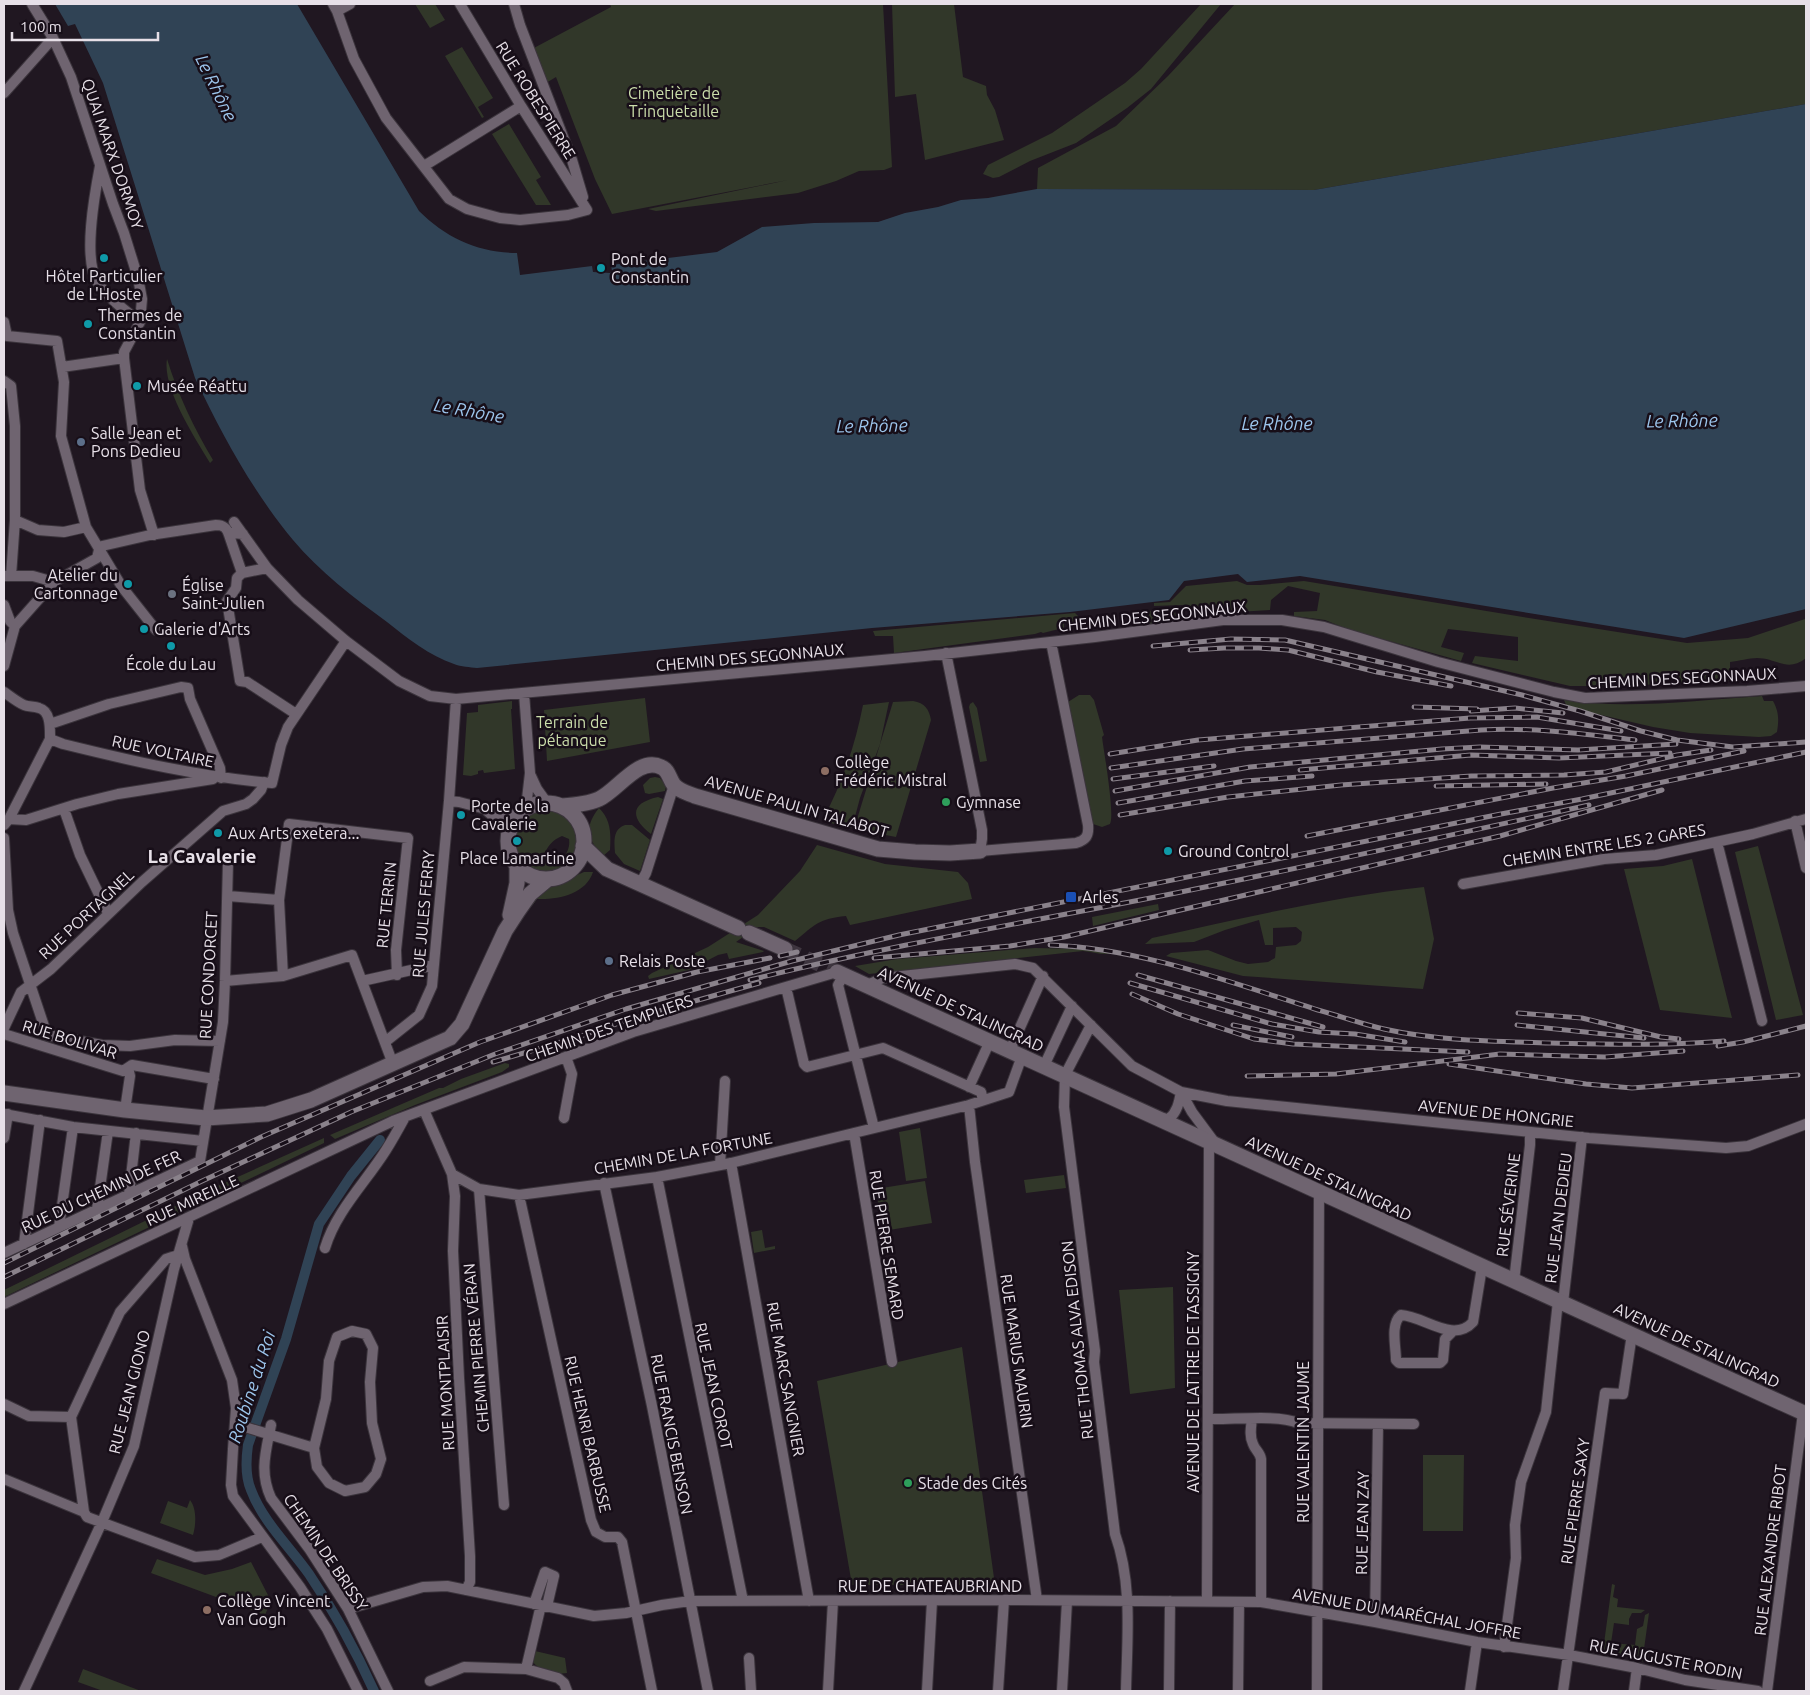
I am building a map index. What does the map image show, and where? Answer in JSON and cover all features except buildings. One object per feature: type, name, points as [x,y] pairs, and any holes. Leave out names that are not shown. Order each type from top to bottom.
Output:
[{"type":"main road","name":"AVENUE PAULIN TALABOT","points":[[554,805],[580,804],[599,799],[642,765],[661,766],[667,770],[674,785],[703,799],[878,849],[924,852],[980,851]]},
{"type":"main road","points":[[505,931],[530,894],[548,879],[565,873],[577,862],[583,846],[582,829],[587,816],[599,799]]},
{"type":"main road","points":[[548,879],[531,876],[517,866],[510,855],[508,842],[517,818],[540,803],[554,805],[574,816],[582,829]]},
{"type":"main road","points":[[583,846],[607,869],[785,949]]},
{"type":"main road","points":[[4,1093],[126,1110],[206,1118],[268,1114],[311,1100],[434,1046],[450,1038],[462,1024],[505,931],[514,900],[517,866]]},
{"type":"main road","points":[[572,868],[607,869]]},
{"type":"main road","name":"AVENUE DE STALINGRAD","points":[[841,974],[1805,1414]]},
{"type":"street","name":"QUAI MARX DORMOY","points":[[32,4],[53,38],[73,81],[112,204],[124,233],[138,278],[142,299],[140,322]]},
{"type":"street","points":[[350,4],[335,7],[354,59],[386,118],[449,199],[467,208],[500,218],[520,220],[568,215],[587,210],[572,160],[520,25],[514,4]]},
{"type":"street","name":"RUE ROBESPIERRE","points":[[460,4],[521,106],[587,210]]},
{"type":"street","points":[[4,93],[53,38]]},
{"type":"street","points":[[424,166],[521,106]]},
{"type":"street","points":[[100,165],[92,209],[91,247],[93,266],[97,282],[140,322],[124,352],[124,358],[140,490],[154,535]]},
{"type":"street","points":[[4,322],[7,336],[57,341],[64,382],[62,436],[86,527],[122,587],[156,630]]},
{"type":"street","points":[[62,367],[124,358]]},
{"type":"street","points":[[7,383],[15,426],[15,520],[7,576],[33,576],[54,582]]},
{"type":"street","points":[[15,520],[38,530],[64,532],[86,527]]},
{"type":"street","name":"CHEMIN DES SEGONNAUX","points":[[234,522],[267,568],[298,600],[346,642],[400,681],[430,696],[456,699],[946,653],[1052,642],[1223,620],[1282,620],[1324,627],[1456,666],[1554,692],[1585,698],[1738,692],[1806,686]]},
{"type":"street","points":[[4,666],[15,626],[54,582],[97,558],[102,546],[154,535],[220,525],[227,529],[242,573]]},
{"type":"street","points":[[229,535],[232,532],[243,534]]},
{"type":"street","points":[[267,568],[242,573],[237,578],[236,588],[227,601],[240,681],[247,682],[296,714]]},
{"type":"street","points":[[4,605],[10,621],[15,626]]},
{"type":"street","points":[[268,782],[283,738],[296,714],[346,642]]},
{"type":"street","name":"AVENUE PAULIN TALABOT","points":[[980,851],[1076,843],[1084,840],[1088,835],[1088,825],[1052,642]]},
{"type":"street","points":[[946,653],[982,830],[980,851]]},
{"type":"street","points":[[6,822],[26,820],[76,804],[118,794],[221,778],[220,768],[190,699],[188,688],[181,687],[109,704],[50,724]]},
{"type":"street","points":[[4,692],[24,706],[41,708],[46,712],[50,724],[50,739],[6,822]]},
{"type":"street","points":[[524,693],[530,773],[536,789],[554,805]]},
{"type":"street","name":"RUE JULES FERRY","points":[[385,1042],[419,1015],[432,986],[449,801],[456,699]]},
{"type":"street","name":"RUE VOLTAIRE","points":[[50,739],[112,756],[221,778],[268,782]]},
{"type":"street","points":[[517,818],[530,773]]},
{"type":"street","name":"RUE PORTAGNEL","points":[[4,1028],[21,992],[50,969],[108,913],[223,811],[246,804],[268,782]]},
{"type":"street","points":[[640,884],[646,873],[674,785]]},
{"type":"street","points":[[449,801],[517,818]]},
{"type":"street","points":[[64,809],[80,855],[108,913]]},
{"type":"street","points":[[484,809],[517,818]]},
{"type":"street","name":"CHEMIN ENTRE LES 2 GARES","points":[[1464,884],[1604,859],[1656,854],[1753,834],[1806,819]]},
{"type":"street","points":[[1795,821],[1806,868]]},
{"type":"street","name":"RUE TERRIN","points":[[279,900],[289,824],[408,838],[396,950],[396,975]]},
{"type":"street","points":[[4,838],[8,910],[13,934],[48,1035],[102,1045],[130,1046],[176,1040],[220,1042]]},
{"type":"street","points":[[1717,842],[1762,1021]]},
{"type":"street","name":"RUE CONDORCET","points":[[206,1118],[220,1042],[225,981],[228,862]]},
{"type":"street","points":[[228,896],[279,900],[283,976]]},
{"type":"street","points":[[225,981],[283,976],[352,955],[393,1064]]},
{"type":"street","name":"AVENUE DE HONGRIE","points":[[867,985],[883,978],[1015,964],[1032,968],[1043,976],[1132,1066],[1181,1092],[1236,1102],[1582,1137],[1726,1148],[1748,1146],[1806,1124]]},
{"type":"street","points":[[362,981],[396,975],[434,965]]},
{"type":"street","points":[[841,974],[838,985],[874,1128]]},
{"type":"street","name":"CHEMIN DES TEMPLIERS","points":[[393,1121],[634,1032],[786,987],[841,974]]},
{"type":"street","points":[[1016,1053],[1043,976]]},
{"type":"street","points":[[786,987],[804,1064],[807,1067],[883,1048],[981,1092],[984,1100]]},
{"type":"street","points":[[1044,1066],[1072,1006]]},
{"type":"street","points":[[1064,1075],[1091,1025]]},
{"type":"street","name":"RUE BOLIVAR","points":[[4,1034],[123,1071],[132,1065],[214,1079]]},
{"type":"street","points":[[969,1087],[990,1041]]},
{"type":"street","name":"CHEMIN DE LA FORTUNE","points":[[452,1174],[478,1189],[519,1195],[657,1177],[731,1163],[969,1105],[1009,1092],[1016,1053]]},
{"type":"street","points":[[564,1118],[572,1074],[566,1057]]},
{"type":"street","points":[[126,1110],[130,1076],[128,1068]]},
{"type":"street","name":"RUE THOMAS ALVA EDISON","points":[[1064,1075],[1064,1107],[1095,1351],[1094,1362],[1115,1534],[1121,1549],[1128,1601],[1126,1691]]},
{"type":"street","points":[[720,1165],[725,1081]]},
{"type":"street","points":[[1156,1118],[1169,1119],[1173,1115],[1181,1092]]},
{"type":"street","points":[[1181,1092],[1214,1144]]},
{"type":"street","name":"RUE MARIUS MAURIN","points":[[969,1105],[975,1162],[1037,1600]]},
{"type":"street","points":[[424,1110],[452,1174]]},
{"type":"street","points":[[4,1138],[6,1114],[73,1127],[203,1141]]},
{"type":"street","points":[[325,1248],[328,1237],[358,1188],[386,1151],[406,1117]]},
{"type":"street","name":"RUE DU CHEMIN DE FER","points":[[4,1253],[200,1161],[206,1118]]},
{"type":"street","points":[[24,1244],[40,1120]]},
{"type":"street","name":"RUE MIREILLE","points":[[4,1304],[393,1121]]},
{"type":"street","points":[[59,1227],[73,1127]]},
{"type":"street","points":[[97,1209],[108,1131]]},
{"type":"street","name":"RUE SÉVERINE","points":[[1514,1281],[1530,1132]]},
{"type":"street","points":[[128,1194],[136,1133]]},
{"type":"street","name":"RUE PIERRE SEMARD","points":[[854,1133],[892,1362]]},
{"type":"street","name":"RUE JEAN DEDIEU","points":[[1504,1646],[1516,1558],[1515,1525],[1521,1482],[1546,1412],[1582,1137]]},
{"type":"street","name":"AVENUE DE LATTRE DE TASSIGNY","points":[[1208,1601],[1208,1419],[1214,1144]]},
{"type":"street","name":"RUE MARC SANGNIER","points":[[731,1163],[809,1601]]},
{"type":"street","name":"RUE MONTPLAISIR","points":[[452,1174],[455,1196],[453,1251],[470,1556],[470,1582],[466,1590]]},
{"type":"street","name":"RUE JEAN COROT","points":[[657,1177],[743,1601]]},
{"type":"street","name":"RUE FRANCIS BENSON","points":[[604,1183],[650,1396],[708,1691]]},
{"type":"street","name":"CHEMIN PIERRE VÉRAN","points":[[478,1189],[504,1505]]},
{"type":"street","name":"RUE VALENTIN JAUME","points":[[1317,1691],[1319,1192]]},
{"type":"street","name":"RUE HENRI BARBUSSE","points":[[519,1195],[591,1520],[596,1532],[604,1537],[618,1537],[622,1542],[652,1691]]},
{"type":"street","name":"RUE JEAN GIONO","points":[[24,1691],[102,1522],[136,1439],[189,1218]]},
{"type":"street","points":[[262,1537],[219,1556],[196,1557],[87,1517],[84,1512],[71,1417],[120,1312],[166,1259],[180,1250],[232,1380],[239,1425],[232,1476],[232,1496],[300,1587],[327,1629],[358,1691]]},
{"type":"street","points":[[1453,1331],[1415,1317],[1402,1316],[1397,1319],[1395,1328],[1396,1360],[1399,1362],[1440,1363],[1443,1360],[1444,1339],[1453,1331],[1468,1328],[1473,1322],[1482,1267]]},
{"type":"street","points":[[352,1331],[366,1334],[373,1348],[370,1382],[372,1423],[381,1458],[376,1474],[365,1487],[345,1491],[329,1484],[317,1467],[314,1448],[326,1399],[328,1361],[337,1337],[352,1331]]},
{"type":"street","name":"RUE PIERRE SAXY","points":[[1563,1691],[1605,1393],[1623,1394],[1632,1334]]},
{"type":"street","points":[[4,1404],[29,1416],[71,1417]]},
{"type":"street","name":"RUE ALEXANDRE RIBOT","points":[[1767,1691],[1805,1414]]},
{"type":"street","points":[[1208,1419],[1289,1419],[1298,1423],[1414,1424]]},
{"type":"street","points":[[1252,1419],[1252,1444],[1260,1453],[1261,1459],[1261,1602]]},
{"type":"street","name":"RUE JEAN ZAY","points":[[1375,1622],[1378,1424]]},
{"type":"street","points":[[239,1425],[268,1431],[314,1448]]},
{"type":"street","name":"CHEMIN DE BRISSY","points":[[268,1431],[264,1467],[269,1493],[310,1550],[348,1609],[388,1691]]},
{"type":"street","points":[[4,1479],[84,1512]]},
{"type":"street","name":"RUE DE CHATEAUBRIAND","points":[[348,1609],[423,1587],[447,1586],[594,1616],[690,1602],[932,1600],[1208,1601]]},
{"type":"street","points":[[927,1691],[932,1600]]},
{"type":"street","points":[[998,1691],[1004,1600]]},
{"type":"street","points":[[1062,1691],[1067,1600]]},
{"type":"street","points":[[828,1691],[833,1601]]},
{"type":"street","points":[[1169,1691],[1170,1601]]},
{"type":"street","name":"AVENUE DU MARÉCHAL JOFFRE","points":[[1208,1601],[1261,1602],[1477,1642],[1569,1655]]},
{"type":"street","points":[[1238,1691],[1239,1602]]},
{"type":"street","points":[[526,1669],[541,1605]]},
{"type":"street","points":[[1470,1691],[1477,1642]]},
{"type":"street","name":"RUE AUGUSTE RODIN","points":[[1569,1655],[1637,1668],[1685,1680],[1758,1691]]},
{"type":"street","points":[[749,1658],[751,1691]]},
{"type":"street","points":[[430,1681],[464,1668],[526,1669],[558,1678],[564,1683],[567,1691]]},
{"type":"street","points":[[1634,1691],[1637,1668]]},
{"type":"green space","points":[[415,4],[435,4],[445,20],[430,28]]},
{"type":"green space","name":"Cimetière de Trinquetaille","points":[[610,4],[883,4],[892,167],[884,170],[859,171],[836,181],[798,193],[656,211],[648,209],[788,180],[612,214],[595,179],[556,77],[546,83],[532,49],[611,7]]},
{"type":"green space","points":[[892,4],[954,4],[963,77],[986,86],[987,95],[995,110],[1004,140],[925,160],[916,94],[895,97]]},
{"type":"green space","points":[[1201,4],[1221,4],[1151,89],[1127,108],[1076,143],[1030,161],[999,177],[993,178],[983,174],[988,165],[1052,133],[1125,83],[1141,69]]},
{"type":"green space","points":[[1235,4],[1806,4],[1806,104],[1314,190],[1037,189],[1038,168],[1116,126],[1168,76]]},
{"type":"green space","points":[[462,47],[493,98],[478,107],[484,117],[482,118],[445,56]]},
{"type":"green space","points":[[509,124],[541,177],[536,180],[551,205],[536,205],[492,134]]},
{"type":"green space","points":[[167,359],[187,411],[213,460],[210,463],[188,427],[174,398],[167,371]]},
{"type":"green space","points":[[1237,581],[1247,585],[1260,585],[1304,581],[1687,643],[1748,638],[1805,619],[1806,658],[1787,665],[1757,658],[1730,662],[1730,681],[1570,686],[1472,663],[1475,656],[1518,661],[1518,637],[1448,629],[1441,647],[1464,653],[1461,661],[1350,630],[1325,620],[1294,616],[1294,612],[1317,611],[1320,593],[1288,586],[1271,600],[1270,610],[1205,614],[1182,605],[1154,606],[1154,603],[1170,602],[1186,586]]},
{"type":"green space","points":[[1147,611],[1181,613],[1184,620],[1148,624]]},
{"type":"green space","points":[[1075,613],[1079,617],[1079,627],[1072,623],[1064,623],[1064,630],[1059,629],[1043,633],[894,653],[893,636],[875,636],[873,631]]},
{"type":"green space","points":[[1079,695],[1090,695],[1094,700],[1104,735],[1102,737],[1111,818],[1110,824],[1102,827],[1093,824],[1068,702]]},
{"type":"green space","points":[[1762,696],[1764,701],[1773,701],[1777,712],[1777,732],[1771,736],[1690,733],[1653,727],[1567,707],[1564,700],[1588,703],[1637,704]]},
{"type":"green space","name":"Terrain de pétanque","points":[[645,698],[650,742],[547,761],[544,710]]},
{"type":"green space","points":[[512,701],[515,769],[484,773],[483,770],[471,776],[463,775],[467,713],[478,712],[478,705]]},
{"type":"green space","points":[[913,701],[921,703],[926,707],[931,720],[896,837],[854,829],[893,702]]},
{"type":"green space","points":[[889,702],[880,744],[860,798],[852,828],[822,821],[836,793],[847,764],[863,705]]},
{"type":"green space","points":[[973,702],[977,708],[987,761],[980,762],[969,707]]},
{"type":"green space","points":[[650,778],[660,778],[666,786],[665,791],[645,793],[643,785]]},
{"type":"green space","points":[[658,797],[663,799],[651,834],[639,822],[636,812],[642,803]]},
{"type":"green space","points":[[599,808],[606,817],[610,832],[610,850],[603,856],[589,833],[591,821]]},
{"type":"green space","points":[[539,810],[556,812],[568,820],[574,830],[576,842],[573,854],[566,865],[556,871],[535,871],[521,862],[515,851],[513,844],[516,830],[525,818]],"holes":[[[562,836],[569,839],[567,853],[564,857],[557,862],[547,864],[543,857],[550,844]]]},
{"type":"green space","points":[[625,825],[632,825],[650,840],[640,871],[624,864],[615,853],[616,832]]},
{"type":"green space","points":[[817,845],[885,864],[958,872],[968,883],[972,899],[850,925],[846,916],[829,919],[813,926],[795,941],[764,927],[757,927],[736,942],[763,952],[729,959],[727,953],[718,955],[689,970],[649,979],[648,976],[652,973],[708,947],[758,915],[800,871]]},
{"type":"green space","points":[[1758,846],[1803,1015],[1776,1020],[1735,852]]},
{"type":"green space","points":[[1692,859],[1732,1018],[1660,1010],[1624,869],[1663,866]]},
{"type":"green space","points":[[584,872],[593,872],[584,886],[578,890],[562,897],[537,899],[532,906],[536,893],[542,888]]},
{"type":"green space","points":[[1424,887],[1434,939],[1423,989],[1243,976],[1166,956],[1171,953],[1208,950],[1248,964],[1268,962],[1275,958],[1276,947],[1296,945],[1301,941],[1302,932],[1296,927],[1273,928],[1273,945],[1265,945],[1259,920],[1194,942],[1145,944],[1152,938],[1288,909],[1355,896]]},
{"type":"green space","points":[[1158,904],[1159,910],[1093,926],[1092,917]]},
{"type":"green space","points":[[1035,948],[1082,949],[1113,953],[1102,954],[1083,951],[869,974],[855,966],[897,959]]},
{"type":"green space","points":[[505,1063],[509,1064],[509,1067],[502,1072],[415,1105],[335,1139],[330,1135],[439,1088]]},
{"type":"green space","points":[[920,1128],[927,1178],[906,1181],[899,1132]]},
{"type":"green space","points":[[324,1138],[324,1143],[4,1297],[4,1290],[200,1194]]},
{"type":"green space","points":[[1064,1175],[1066,1188],[1026,1193],[1024,1180]]},
{"type":"green space","points":[[925,1181],[932,1223],[883,1231],[876,1189]]},
{"type":"green space","points":[[762,1230],[765,1248],[775,1246],[775,1249],[754,1253],[751,1232]]},
{"type":"green space","points":[[1173,1287],[1175,1388],[1130,1394],[1119,1290]]},
{"type":"green space","name":"Stade des Cités","points":[[962,1347],[995,1585],[852,1585],[817,1381]]},
{"type":"green space","points":[[1423,1455],[1464,1455],[1463,1531],[1423,1531]]},
{"type":"green space","points":[[190,1500],[194,1508],[195,1517],[193,1535],[160,1523],[168,1501],[187,1508]]},
{"type":"green space","points":[[157,1559],[205,1575],[232,1569],[251,1562],[271,1601],[265,1615],[151,1573]]},
{"type":"green space","points":[[1612,1584],[1615,1585],[1613,1597],[1618,1599],[1617,1607],[1645,1610],[1641,1613],[1632,1613],[1629,1625],[1614,1623],[1611,1643],[1635,1645],[1637,1629],[1643,1626],[1645,1615],[1649,1613],[1644,1649],[1649,1650],[1645,1662],[1603,1651]]},
{"type":"green space","points":[[535,1651],[565,1658],[567,1673],[554,1673],[536,1665],[533,1662]]},
{"type":"green space","points":[[83,1669],[141,1691],[103,1691],[78,1682]]},
{"type":"water","name":"Le Rhône","points":[[55,4],[297,4],[419,211],[440,229],[464,242],[489,250],[517,253],[520,275],[592,266],[593,272],[610,273],[612,271],[611,265],[717,252],[762,227],[814,223],[878,222],[905,213],[938,207],[961,200],[988,198],[1037,189],[1314,190],[1806,104],[1806,609],[1684,638],[1300,576],[1247,582],[1238,574],[1184,581],[1169,600],[1070,612],[872,628],[477,668],[445,661],[411,640],[325,573],[278,522],[239,462],[195,378],[103,83],[75,24],[68,26]]},
{"type":"waterway","name":"Roubine du Roi","points":[[374,1691],[352,1646],[327,1602],[309,1574],[262,1513],[249,1485],[246,1462],[248,1445],[286,1339],[319,1224],[351,1176],[380,1140]]},
{"type":"tunnel","points":[[785,949],[837,972]]},
{"type":"railway","points":[[1153,646],[1231,639],[1285,640],[1522,695],[1677,740],[1733,747],[1806,742]]},
{"type":"railway","points":[[1190,650],[1224,648],[1288,650],[1377,672],[1451,686]]},
{"type":"railway","points":[[1414,707],[1477,709]]},
{"type":"railway","points":[[1471,711],[1515,708],[1563,713]]},
{"type":"railway","points":[[1110,754],[1198,740],[1470,718],[1537,717],[1621,731]]},
{"type":"railway","points":[[1111,768],[1243,749],[1481,730],[1539,730],[1635,740]]},
{"type":"railway","points":[[1115,791],[1250,767],[1442,749],[1480,747],[1578,750],[1676,744]]},
{"type":"railway","points":[[1120,815],[1228,797],[1341,785],[1471,776],[1564,775],[1606,772],[1677,755],[1711,750]]},
{"type":"railway","points":[[1307,836],[1553,788],[1626,776],[1744,751]]},
{"type":"railway","points":[[4,1277],[200,1182],[351,1112],[495,1054],[626,1009],[792,961],[899,935],[1582,799],[1806,752]]},
{"type":"railway","points":[[1300,770],[1471,755],[1559,758],[1670,753]]},
{"type":"railway","points":[[1113,779],[1214,766]]},
{"type":"railway","points":[[1118,803],[1245,781],[1312,776]]},
{"type":"railway","points":[[1436,786],[1546,784]]},
{"type":"railway","points":[[874,958],[1010,946],[1064,937],[1500,836],[1662,790]]},
{"type":"railway","points":[[750,980],[909,944],[1176,893],[1589,805]]},
{"type":"railway","points":[[1050,945],[1118,953],[1186,968],[1368,1025],[1425,1036],[1488,1041],[1594,1044],[1724,1041]]},
{"type":"railway","points":[[780,956],[797,952]]},
{"type":"railway","points":[[4,1263],[261,1137],[480,1042],[612,995],[697,972],[770,958]]},
{"type":"railway","points":[[1138,975],[1323,1027]]},
{"type":"railway","points":[[493,1062],[575,1038],[634,1018],[759,983]]},
{"type":"railway","points":[[1130,983],[1272,1024],[1319,1032],[1355,1034],[1405,1042]]},
{"type":"railway","points":[[1132,994],[1178,1014],[1254,1039],[1293,1044],[1468,1052]]},
{"type":"railway","points":[[1518,1013],[1582,1018],[1661,1037],[1679,1039]]},
{"type":"railway","points":[[1233,1025],[1292,1037]]},
{"type":"railway","points":[[1517,1025],[1644,1038]]},
{"type":"railway","points":[[1718,1046],[1743,1042],[1806,1026]]},
{"type":"railway","points":[[1247,1076],[1336,1074],[1500,1054],[1605,1057],[1683,1051]]},
{"type":"railway","points":[[1449,1064],[1586,1084],[1632,1088],[1798,1075]]},
{"type":"place","name":"Hôtel Particulier de L'Hoste","points":[[104,258]]},
{"type":"place","name":"Pont de Constantin","points":[[601,268]]},
{"type":"place","name":"Thermes de Constantin","points":[[88,324]]},
{"type":"place","name":"Musée Réattu","points":[[137,386]]},
{"type":"place","name":"Salle Jean et Pons Dedieu","points":[[81,442]]},
{"type":"place","name":"Atelier du Cartonnage","points":[[128,584]]},
{"type":"place","name":"Église Saint-Julien","points":[[172,594]]},
{"type":"place","name":"Galerie d'Arts","points":[[144,629]]},
{"type":"place","name":"École du Lau","points":[[171,646]]},
{"type":"place","name":"Collège Frédéric Mistral","points":[[825,771]]},
{"type":"place","name":"Gymnase","points":[[946,802]]},
{"type":"place","name":"Porte de la Cavalerie","points":[[461,815]]},
{"type":"place","name":"Aux Arts exetera...","points":[[218,833]]},
{"type":"place","name":"Place Lamartine","points":[[517,841]]},
{"type":"place","name":"Ground Control","points":[[1168,851]]},
{"type":"place","name":"Arles","points":[[1071,897]]},
{"type":"place","name":"Relais Poste","points":[[609,961]]},
{"type":"place","name":"Stade des Cités","points":[[908,1483]]},
{"type":"place","name":"Collège Vincent Van Gogh","points":[[207,1610]]},
{"type":"district","name":"La Cavalerie","points":[[202,856]]}]
